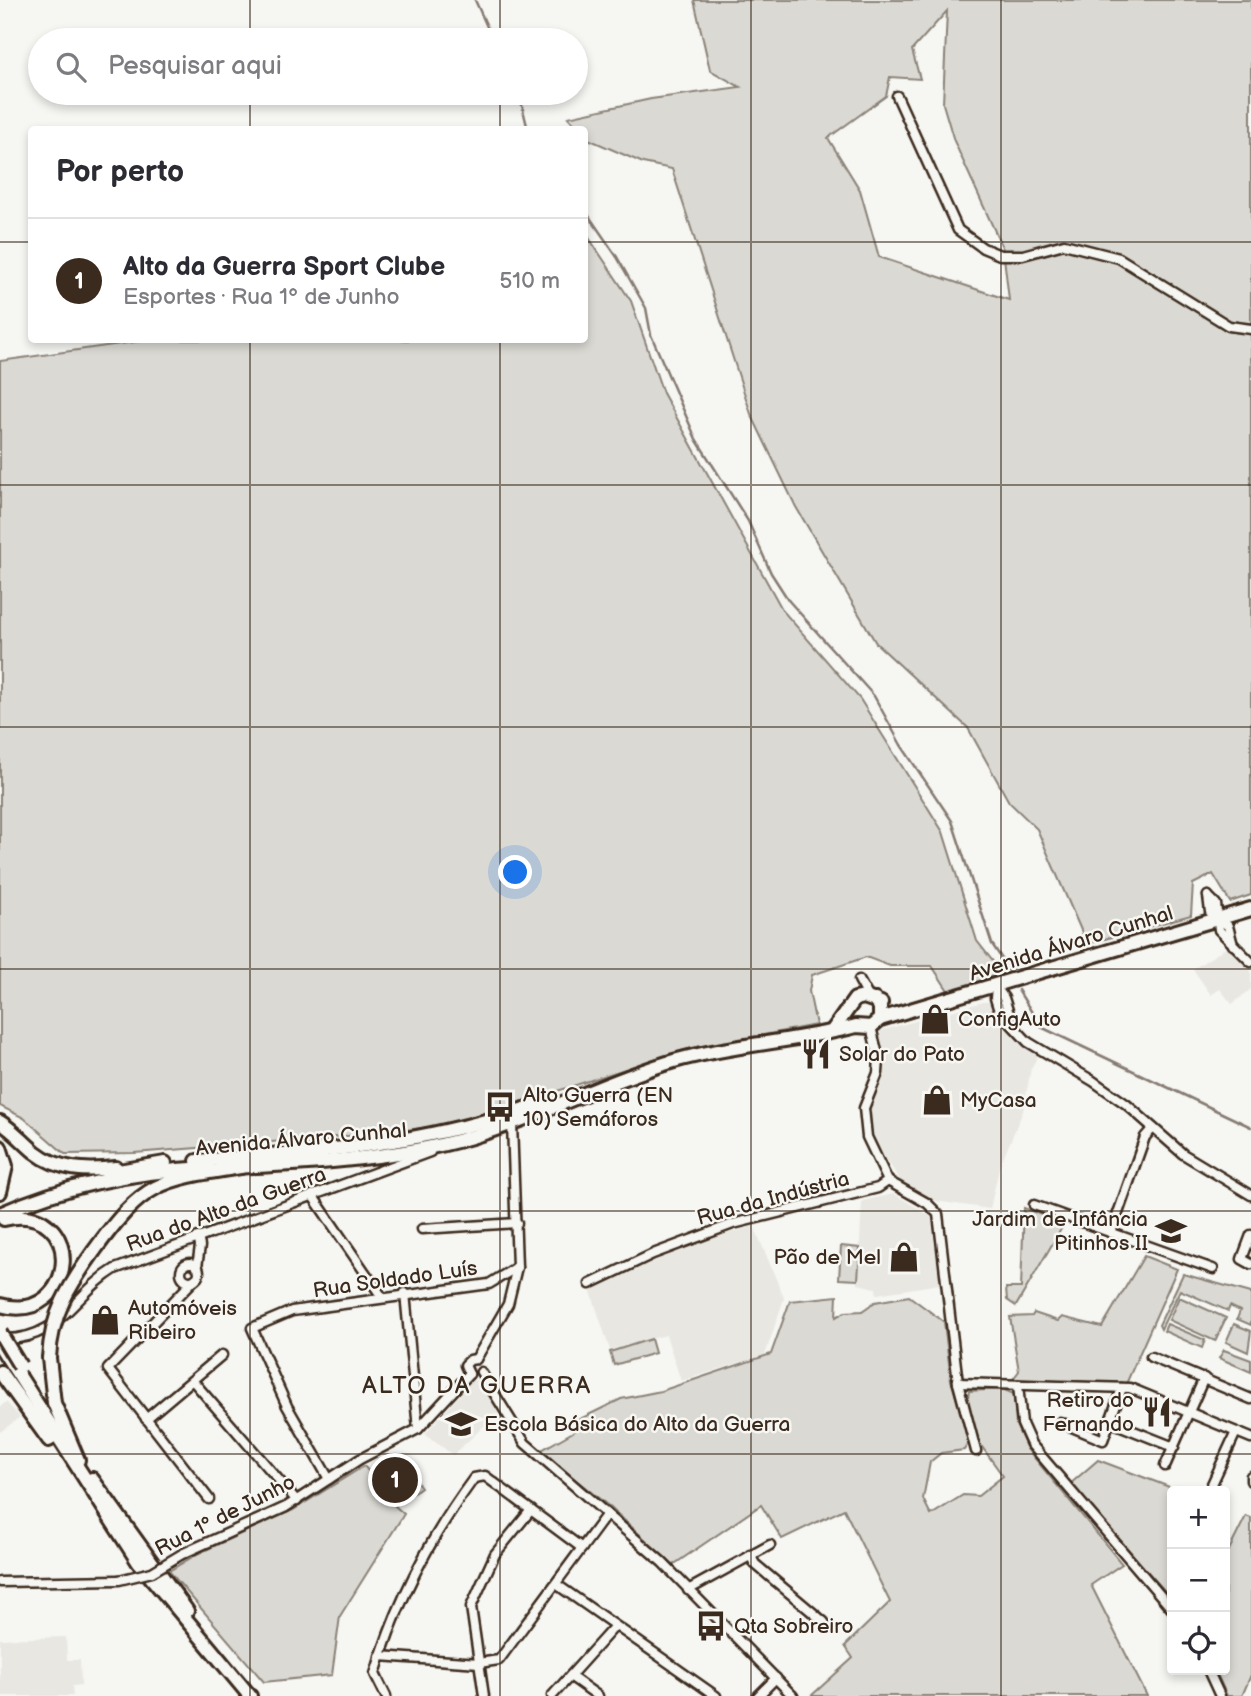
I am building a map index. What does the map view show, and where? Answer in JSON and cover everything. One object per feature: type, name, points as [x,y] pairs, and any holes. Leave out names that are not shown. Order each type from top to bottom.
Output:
[{"type":"main road","name":"Avenida Álvaro Cunhal","points":[[875,1023],[901,1012],[1251,909]]},
{"type":"main road","points":[[834,1030],[853,1002],[872,999],[901,1012]]},
{"type":"main road","points":[[853,1002],[850,1015],[856,1026],[875,1023],[880,1007],[872,999]]},
{"type":"main road","name":"Avenida Álvaro Cunhal","points":[[0,1206],[46,1189],[134,1166],[319,1150],[414,1137],[479,1123],[689,1057],[856,1026]]},
{"type":"main road","name":"Avenida Álvaro Cunhal","points":[[0,1214],[47,1196],[122,1178],[351,1158],[482,1134],[602,1086]]},
{"type":"main road","points":[[0,1122],[35,1153],[62,1166],[83,1170],[134,1166]]},
{"type":"main road","points":[[0,1147],[6,1166],[0,1192]]},
{"type":"main road","points":[[78,1460],[54,1403],[49,1359],[58,1307],[66,1290],[122,1213],[147,1191],[187,1175],[241,1167]]},
{"type":"main road","points":[[0,1220],[19,1216],[40,1220],[53,1230],[61,1244],[64,1261],[62,1276],[52,1293],[37,1303],[20,1308],[0,1305]]},
{"type":"main road","points":[[0,1333],[17,1368],[96,1499],[179,1614],[250,1696]]},
{"type":"main road","points":[[0,1346],[192,1618],[258,1696]]},
{"type":"main road","points":[[0,1372],[83,1488],[96,1499]]},
{"type":"street","points":[[897,96],[958,230],[965,238],[1000,255],[1023,255],[1064,244],[1119,258],[1229,326],[1251,329]]},
{"type":"street","points":[[1217,920],[1223,936],[1251,962]]},
{"type":"street","points":[[996,986],[995,998],[999,1011],[1028,1042],[1126,1104],[1184,1154],[1251,1195]]},
{"type":"street","points":[[875,1023],[878,1073],[864,1108],[864,1123],[877,1164],[888,1181],[926,1203],[938,1214],[958,1383],[976,1451]]},
{"type":"street","points":[[476,1359],[508,1304],[517,1267],[512,1123]]},
{"type":"street","points":[[1111,1233],[1145,1137],[1153,1128]]},
{"type":"street","name":"Rua do Alto da Guerra","points":[[0,1339],[25,1338],[44,1331],[101,1278],[198,1237],[482,1134]]},
{"type":"street","name":"Rua da Indústria","points":[[590,1284],[707,1233],[759,1216],[878,1188],[888,1181]]},
{"type":"street","points":[[312,1195],[383,1297]]},
{"type":"street","points":[[1034,1205],[1213,1269]]},
{"type":"street","points":[[422,1228],[517,1223]]},
{"type":"street","points":[[1251,1235],[1242,1259],[1251,1264]]},
{"type":"street","points":[[198,1237],[201,1246],[197,1266],[199,1274],[108,1369],[209,1499]]},
{"type":"street","points":[[195,1279],[185,1279],[182,1269],[189,1263],[197,1266]]},
{"type":"street","name":"Rua Soldado Luís","points":[[329,1479],[287,1406],[252,1328],[276,1316],[405,1293],[489,1284],[517,1267]]},
{"type":"street","points":[[405,1293],[418,1429]]},
{"type":"street","points":[[146,1419],[222,1355]]},
{"type":"street","points":[[1151,1357],[1251,1399]]},
{"type":"street","points":[[476,1359],[482,1365],[481,1372],[525,1443],[662,1562],[793,1696]]},
{"type":"street","points":[[476,1359],[465,1365],[469,1374],[481,1372]]},
{"type":"street","name":"Rua 1º de Junho","points":[[0,1582],[119,1580],[152,1572],[297,1501],[359,1459],[418,1429],[469,1374]]},
{"type":"street","points":[[1166,1466],[1204,1378]]},
{"type":"street","points":[[193,1381],[297,1501]]},
{"type":"street","points":[[958,1383],[1122,1388],[1138,1391],[1251,1438]]},
{"type":"street","points":[[1018,1385],[1022,1424],[1031,1444],[1167,1603]]},
{"type":"street","points":[[1060,1422],[1103,1440],[1122,1388]]},
{"type":"street","points":[[1111,1422],[1174,1447]]},
{"type":"street","points":[[1212,1484],[1236,1432]]},
{"type":"street","points":[[386,1696],[375,1674],[380,1656],[433,1539],[474,1478],[485,1476],[582,1549]]},
{"type":"street","points":[[484,1696],[471,1618],[472,1601],[495,1554],[531,1510]]},
{"type":"street","points":[[380,1656],[495,1662],[503,1656],[607,1514]]},
{"type":"street","points":[[688,1590],[770,1545]]},
{"type":"street","points":[[750,1555],[755,1564],[824,1622]]},
{"type":"street","points":[[556,1584],[716,1696]]},
{"type":"street","points":[[552,1696],[614,1627]]},
{"type":"street","points":[[1210,1675],[1220,1696]]},
{"type":"street","points":[[570,1676],[598,1696]]},
{"type":"street","points":[[758,1696],[776,1678]]},
{"type":"shaded area","points":[[694,0],[1251,0],[1251,895],[1230,902],[1213,874],[1193,884],[1191,915],[1087,944],[1037,829],[1009,802],[968,728],[876,643],[796,507],[751,414],[672,169],[643,163],[588,139],[588,126],[576,126],[568,117],[651,99],[740,87],[710,70]],"holes":[[[947,11],[943,104],[954,141],[1003,249],[1009,300],[879,257],[860,190],[828,138],[886,96],[890,77],[920,79],[912,50]]]},
{"type":"shaded area","points":[[588,236],[631,301],[663,393],[783,611],[860,699],[943,832],[977,941],[1002,973],[949,992],[932,966],[890,966],[866,957],[812,975],[809,991],[816,1025],[684,1050],[458,1123],[385,1133],[134,1153],[65,1154],[24,1118],[0,1106],[0,361],[127,343],[588,343]]},
{"type":"shaded area","points":[[1229,946],[1251,969],[1251,989],[1232,1004],[1220,989],[1211,995],[1193,969]]},
{"type":"shaded area","points":[[1009,1001],[1011,1012],[1020,1028],[1044,1046],[1031,1068],[1023,1111],[999,1168],[990,1209],[929,1200],[906,1189],[876,1144],[870,1128],[870,1105],[883,1073],[880,1031],[983,1002]]},
{"type":"shaded area","points":[[894,1194],[931,1216],[940,1284],[877,1294],[876,1288],[858,1284],[862,1201]]},
{"type":"shaded area","points":[[1024,1208],[1064,1224],[1016,1306],[1007,1300],[1006,1288],[1021,1288]]},
{"type":"shaded area","points":[[754,1226],[784,1298],[765,1355],[681,1381],[666,1335],[610,1350],[590,1289],[701,1241]]},
{"type":"shaded area","points":[[841,1246],[860,1248],[858,1280],[839,1279]]},
{"type":"shaded area","points":[[1144,1256],[1177,1269],[1126,1384],[1013,1379],[1019,1371],[1010,1317],[1032,1316],[1034,1313],[1058,1321],[1062,1317],[1102,1327]]},
{"type":"shaded area","points":[[1183,1274],[1251,1293],[1251,1325],[1237,1319],[1240,1311],[1230,1306],[1228,1311],[1180,1290],[1161,1329],[1159,1325]]},
{"type":"shaded area","points":[[837,1296],[836,1317],[845,1312],[862,1311],[875,1302],[909,1296],[944,1322],[951,1380],[969,1442],[964,1450],[941,1453],[930,1462],[923,1499],[931,1515],[963,1495],[978,1496],[1003,1476],[982,1447],[979,1448],[967,1402],[969,1391],[1002,1389],[1014,1394],[1016,1425],[1027,1449],[1122,1564],[1091,1585],[1147,1696],[811,1696],[853,1658],[845,1646],[890,1602],[844,1509],[782,1539],[761,1505],[673,1565],[611,1508],[540,1451],[580,1428],[576,1421],[621,1399],[661,1391],[771,1354],[790,1301]]},
{"type":"shaded area","points":[[1179,1297],[1226,1318],[1215,1341],[1169,1320]]},
{"type":"shaded area","points":[[1167,1324],[1205,1340],[1202,1348],[1164,1331]]},
{"type":"shaded area","points":[[1234,1324],[1251,1331],[1248,1352],[1226,1342]]},
{"type":"shaded area","points":[[651,1339],[655,1353],[614,1365],[610,1352]]},
{"type":"shaded area","points":[[1224,1350],[1251,1360],[1251,1372],[1219,1358]]},
{"type":"shaded area","name":"Escola Básica do Alto da Guerra","points":[[473,1380],[482,1382],[498,1413],[453,1455],[425,1434]]},
{"type":"shaded area","points":[[6,1402],[20,1417],[0,1432],[0,1407]]},
{"type":"shaded area","points":[[396,1455],[421,1487],[395,1506],[404,1514],[340,1616],[332,1675],[264,1682],[169,1571],[199,1553],[293,1510],[364,1466],[370,1473]]},
{"type":"shaded area","points":[[1098,1460],[1167,1486],[1167,1593],[1070,1484]]},
{"type":"shaded area","points":[[1246,1516],[1251,1518],[1251,1675],[1242,1696],[1227,1696],[1217,1675],[1230,1675],[1230,1548]]},
{"type":"shaded area","points":[[66,1637],[67,1660],[80,1660],[81,1685],[72,1686],[73,1696],[0,1696],[0,1639]]},
{"type":"waterway","points":[[475,0],[488,28]]},
{"type":"waterway","points":[[522,105],[527,126]]},
{"type":"waterway","points":[[588,215],[617,257],[646,308],[651,335],[696,439],[748,521],[771,573],[789,601],[874,696],[901,745],[952,821],[992,944],[1012,974]]},
{"type":"waterway","points":[[1018,990],[1041,1027],[1251,1127]]},
{"type":"place","name":"ConfigAuto","points":[[935,1019]]},
{"type":"place","name":"Solar do Pato","points":[[816,1054]]},
{"type":"place","name":"MyCasa","points":[[937,1100]]},
{"type":"place","name":"Alto Guerra (EN 10) Semáforos","points":[[500,1107]]},
{"type":"place","name":"Jardim de Infância Pitinhos II","points":[[1171,1231]]},
{"type":"place","name":"Pão de Mel","points":[[904,1257]]},
{"type":"place","name":"Automóveis Ribeiro","points":[[105,1320]]},
{"type":"place","name":"Retiro do Fernando","points":[[1157,1412]]},
{"type":"place","name":"Escola Básica do Alto da Guerra","points":[[461,1424]]},
{"type":"place","name":"Alto da Guerra Sport Clube","points":[[395,1480]]},
{"type":"place","name":"Qta Sobreiro","points":[[711,1626]]},
{"type":"district","name":"ALTO DA GUERRA","points":[[477,1385]]}]
